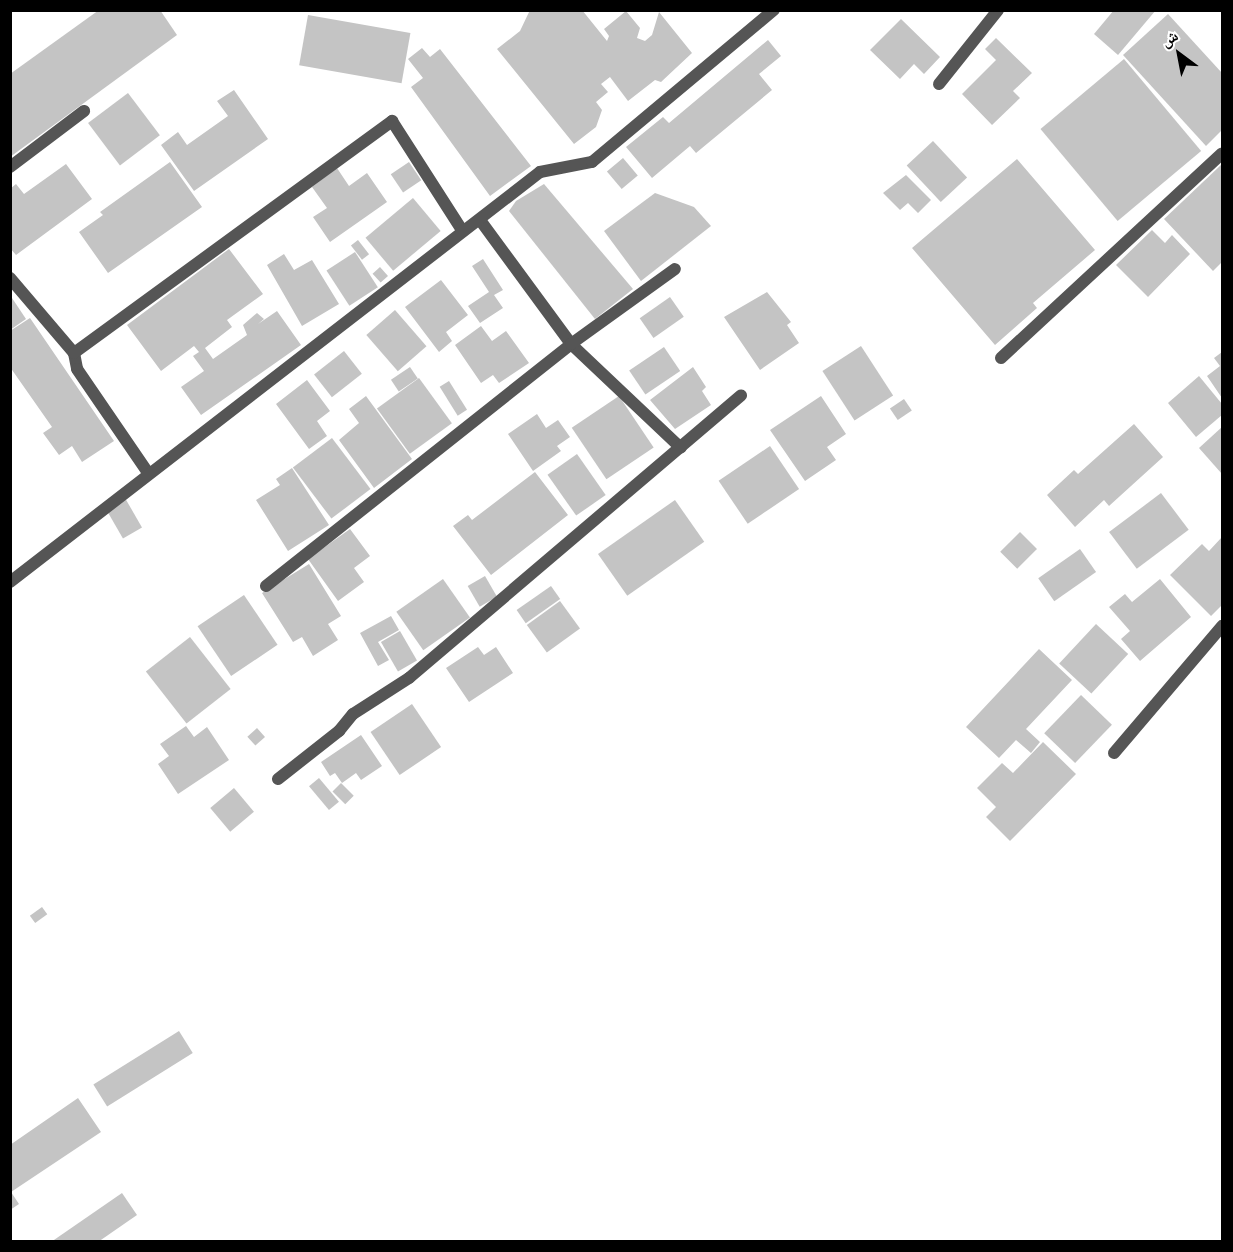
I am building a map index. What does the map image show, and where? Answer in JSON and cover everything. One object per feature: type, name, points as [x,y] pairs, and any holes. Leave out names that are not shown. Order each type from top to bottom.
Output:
[{"type":"street","points":[[10,582],[462,230],[480,220],[540,172],[592,162],[774,10]]},
{"type":"street","points":[[939,84],[998,10]]},
{"type":"street","points":[[10,166],[84,111]]},
{"type":"street","points":[[74,353],[392,121],[462,230]]},
{"type":"street","points":[[1001,358],[1222,153]]},
{"type":"street","points":[[480,220],[571,344],[681,448]]},
{"type":"street","points":[[266,586],[571,344],[675,269]]},
{"type":"street","points":[[10,278],[74,353],[77,369],[149,474]]},
{"type":"street","points":[[278,779],[339,731],[353,714],[409,678],[741,395]]},
{"type":"street","points":[[1114,753],[1222,626]]},
{"type":"building","points":[[99,10],[160,10],[177,35],[10,157],[10,74]]},
{"type":"building","points":[[530,10],[582,10],[607,41],[609,36],[604,29],[626,11],[640,28],[637,38],[645,41],[652,35],[659,12],[692,53],[661,82],[655,80],[628,101],[610,77],[601,84],[608,92],[596,102],[602,110],[596,127],[574,144],[497,49],[520,31]]},
{"type":"building","points":[[1114,10],[1156,10],[1118,55],[1094,34]]},
{"type":"building","points":[[1168,14],[1222,73],[1222,130],[1206,146],[1123,55]]},
{"type":"building","points":[[308,15],[410,33],[402,83],[299,65]]},
{"type":"building","points":[[901,19],[940,57],[924,74],[914,64],[900,79],[870,50]]},
{"type":"building","points":[[996,38],[1032,73],[1013,91],[1020,98],[992,125],[962,94],[996,60],[985,49]]},
{"type":"building","points":[[768,40],[781,56],[759,74],[772,90],[696,153],[690,146],[652,178],[626,147],[663,117],[669,123]]},
{"type":"building","points":[[422,48],[430,57],[440,49],[531,166],[490,196],[411,87],[423,78],[408,59]]},
{"type":"building","points":[[1124,59],[1201,151],[1118,221],[1041,129]]},
{"type":"building","points":[[234,90],[268,139],[194,191],[161,145],[178,132],[187,145],[228,116],[217,101]]},
{"type":"building","points":[[128,93],[160,135],[120,165],[88,123]]},
{"type":"building","points":[[933,141],[967,178],[941,202],[907,166]]},
{"type":"building","points":[[623,158],[638,176],[622,189],[607,171]]},
{"type":"building","points":[[1017,159],[1095,250],[1033,303],[1037,308],[995,345],[912,248]]},
{"type":"building","points":[[170,162],[202,207],[108,273],[79,232],[103,215],[100,212]]},
{"type":"building","points":[[409,162],[421,180],[403,193],[391,174]]},
{"type":"building","points":[[66,164],[92,199],[16,255],[10,248],[10,189],[16,184],[24,194]]},
{"type":"building","points":[[1222,164],[1222,262],[1213,271],[1164,219]]},
{"type":"building","points":[[337,168],[349,186],[367,173],[387,202],[330,242],[313,217],[327,208],[312,187]]},
{"type":"building","points":[[906,175],[931,200],[918,213],[908,203],[900,210],[883,193]]},
{"type":"building","points":[[544,184],[633,289],[595,319],[509,211],[516,201]]},
{"type":"building","points":[[655,193],[694,207],[711,226],[641,281],[604,231]]},
{"type":"building","points":[[413,198],[441,231],[393,271],[366,238]]},
{"type":"building","points":[[1152,230],[1165,243],[1172,235],[1190,254],[1148,297],[1116,265]]},
{"type":"building","points":[[358,240],[369,254],[362,260],[351,246]]},
{"type":"building","points":[[229,249],[263,294],[227,320],[232,327],[205,348],[213,359],[247,335],[243,325],[257,313],[264,319],[258,324],[277,311],[301,345],[201,415],[181,387],[204,371],[193,356],[199,352],[194,346],[161,371],[127,325]]},
{"type":"building","points":[[355,252],[378,287],[349,306],[326,271]]},
{"type":"building","points":[[284,254],[294,270],[312,260],[339,304],[302,326],[267,265]]},
{"type":"building","points":[[483,259],[503,290],[494,295],[503,308],[480,323],[468,306],[489,292],[472,266]]},
{"type":"building","points":[[380,267],[388,276],[381,283],[373,274]]},
{"type":"building","points":[[441,280],[468,315],[446,332],[452,341],[439,352],[405,307]]},
{"type":"building","points":[[767,292],[791,322],[787,325],[799,343],[760,370],[724,317]]},
{"type":"building","points":[[10,295],[26,319],[10,330]]},
{"type":"building","points":[[670,297],[684,317],[653,338],[640,318]]},
{"type":"building","points":[[395,310],[426,346],[398,371],[366,335]]},
{"type":"building","points":[[30,318],[114,441],[82,462],[72,446],[59,455],[43,433],[52,427],[10,367],[10,331]]},
{"type":"building","points":[[481,326],[492,341],[506,331],[529,363],[499,383],[493,375],[481,383],[455,345]]},
{"type":"building","points":[[861,346],[893,395],[855,421],[822,371]]},
{"type":"building","points":[[664,347],[680,371],[645,395],[629,370]]},
{"type":"building","points":[[344,351],[362,374],[332,397],[314,374]]},
{"type":"building","points":[[1222,352],[1222,398],[1207,376],[1220,366],[1214,358]]},
{"type":"building","points":[[410,367],[418,379],[399,391],[391,380]]},
{"type":"building","points":[[693,367],[706,387],[702,391],[711,405],[675,429],[650,400]]},
{"type":"building","points":[[1199,376],[1222,404],[1222,415],[1196,437],[1168,403]]},
{"type":"building","points":[[419,378],[452,423],[410,454],[377,409]]},
{"type":"building","points":[[307,380],[330,411],[317,421],[327,436],[309,449],[276,404]]},
{"type":"building","points":[[449,381],[467,410],[458,416],[440,387]]},
{"type":"building","points":[[366,396],[412,459],[374,488],[339,440],[359,423],[349,409]]},
{"type":"building","points":[[619,396],[654,447],[606,479],[572,428]]},
{"type":"building","points":[[821,396],[846,434],[827,447],[836,460],[805,481],[770,430]]},
{"type":"building","points":[[904,399],[912,411],[898,420],[890,409]]},
{"type":"building","points":[[537,414],[546,428],[558,420],[570,437],[557,446],[561,451],[533,471],[508,434]]},
{"type":"building","points":[[1134,424],[1163,457],[1109,506],[1104,500],[1075,527],[1047,495],[1074,470],[1078,474]]},
{"type":"building","points":[[1222,427],[1222,474],[1199,448]]},
{"type":"building","points":[[332,438],[371,489],[331,519],[293,467]]},
{"type":"building","points":[[770,446],[799,489],[748,524],[719,481]]},
{"type":"building","points":[[577,454],[606,495],[576,516],[548,475]]},
{"type":"building","points":[[292,468],[329,525],[288,551],[256,500],[280,485],[276,479]]},
{"type":"building","points":[[535,472],[568,515],[491,575],[453,526],[468,515],[472,520]]},
{"type":"building","points":[[1161,493],[1189,530],[1137,569],[1109,532]]},
{"type":"building","points":[[125,498],[142,527],[123,538],[106,509]]},
{"type":"building","points":[[675,500],[704,542],[627,596],[598,554]]},
{"type":"building","points":[[350,529],[370,556],[354,568],[364,582],[338,601],[308,559]]},
{"type":"building","points":[[1020,532],[1037,549],[1017,569],[1000,552]]},
{"type":"building","points":[[1222,537],[1222,605],[1211,616],[1170,575],[1202,544],[1209,551]]},
{"type":"building","points":[[1080,549],[1096,572],[1054,601],[1038,578]]},
{"type":"building","points":[[309,564],[341,616],[328,624],[338,640],[313,656],[302,637],[293,642],[262,593]]},
{"type":"building","points":[[485,576],[497,597],[480,607],[468,586]]},
{"type":"building","points":[[443,579],[470,618],[423,650],[396,612]]},
{"type":"building","points":[[1160,579],[1191,617],[1140,661],[1121,639],[1130,631],[1109,607],[1125,594],[1132,602]]},
{"type":"building","points":[[551,586],[560,599],[526,623],[517,610]]},
{"type":"building","points":[[244,595],[278,645],[231,676],[198,626]]},
{"type":"building","points":[[560,601],[580,629],[547,653],[527,625]]},
{"type":"building","points":[[391,616],[399,630],[378,642],[389,660],[378,666],[360,633]]},
{"type":"building","points":[[1096,624],[1128,654],[1091,694],[1059,663]]},
{"type":"building","points":[[400,631],[417,660],[398,671],[381,642]]},
{"type":"building","points":[[190,637],[231,689],[187,723],[146,671]]},
{"type":"building","points":[[478,647],[484,655],[496,647],[513,673],[469,702],[446,668]]},
{"type":"building","points":[[1039,649],[1072,680],[1026,729],[1040,742],[1031,753],[1016,740],[999,758],[966,727]]},
{"type":"building","points":[[1081,695],[1112,725],[1075,763],[1044,733]]},
{"type":"building","points":[[412,704],[441,747],[400,775],[371,732]]},
{"type":"building","points":[[186,726],[194,737],[207,727],[229,760],[178,794],[158,764],[169,756],[160,744]]},
{"type":"building","points":[[257,728],[265,737],[255,746],[247,737]]},
{"type":"building","points":[[361,735],[382,766],[361,780],[356,773],[342,783],[335,773],[330,776],[321,762]]},
{"type":"building","points":[[1043,742],[1076,774],[1010,841],[986,817],[996,807],[977,788],[1002,763],[1013,773]]},
{"type":"building","points":[[319,778],[339,802],[329,810],[309,786]]},
{"type":"building","points":[[341,783],[354,796],[345,804],[333,791]]},
{"type":"building","points":[[234,788],[254,812],[230,832],[210,808]]},
{"type":"building","points":[[42,907],[47,914],[35,923],[30,916]]},
{"type":"building","points":[[179,1031],[193,1053],[107,1107],[93,1085]]},
{"type":"building","points":[[78,1098],[101,1132],[11,1192],[19,1204],[10,1210],[10,1145]]},
{"type":"building","points":[[122,1193],[137,1215],[98,1242],[51,1242]]}]
